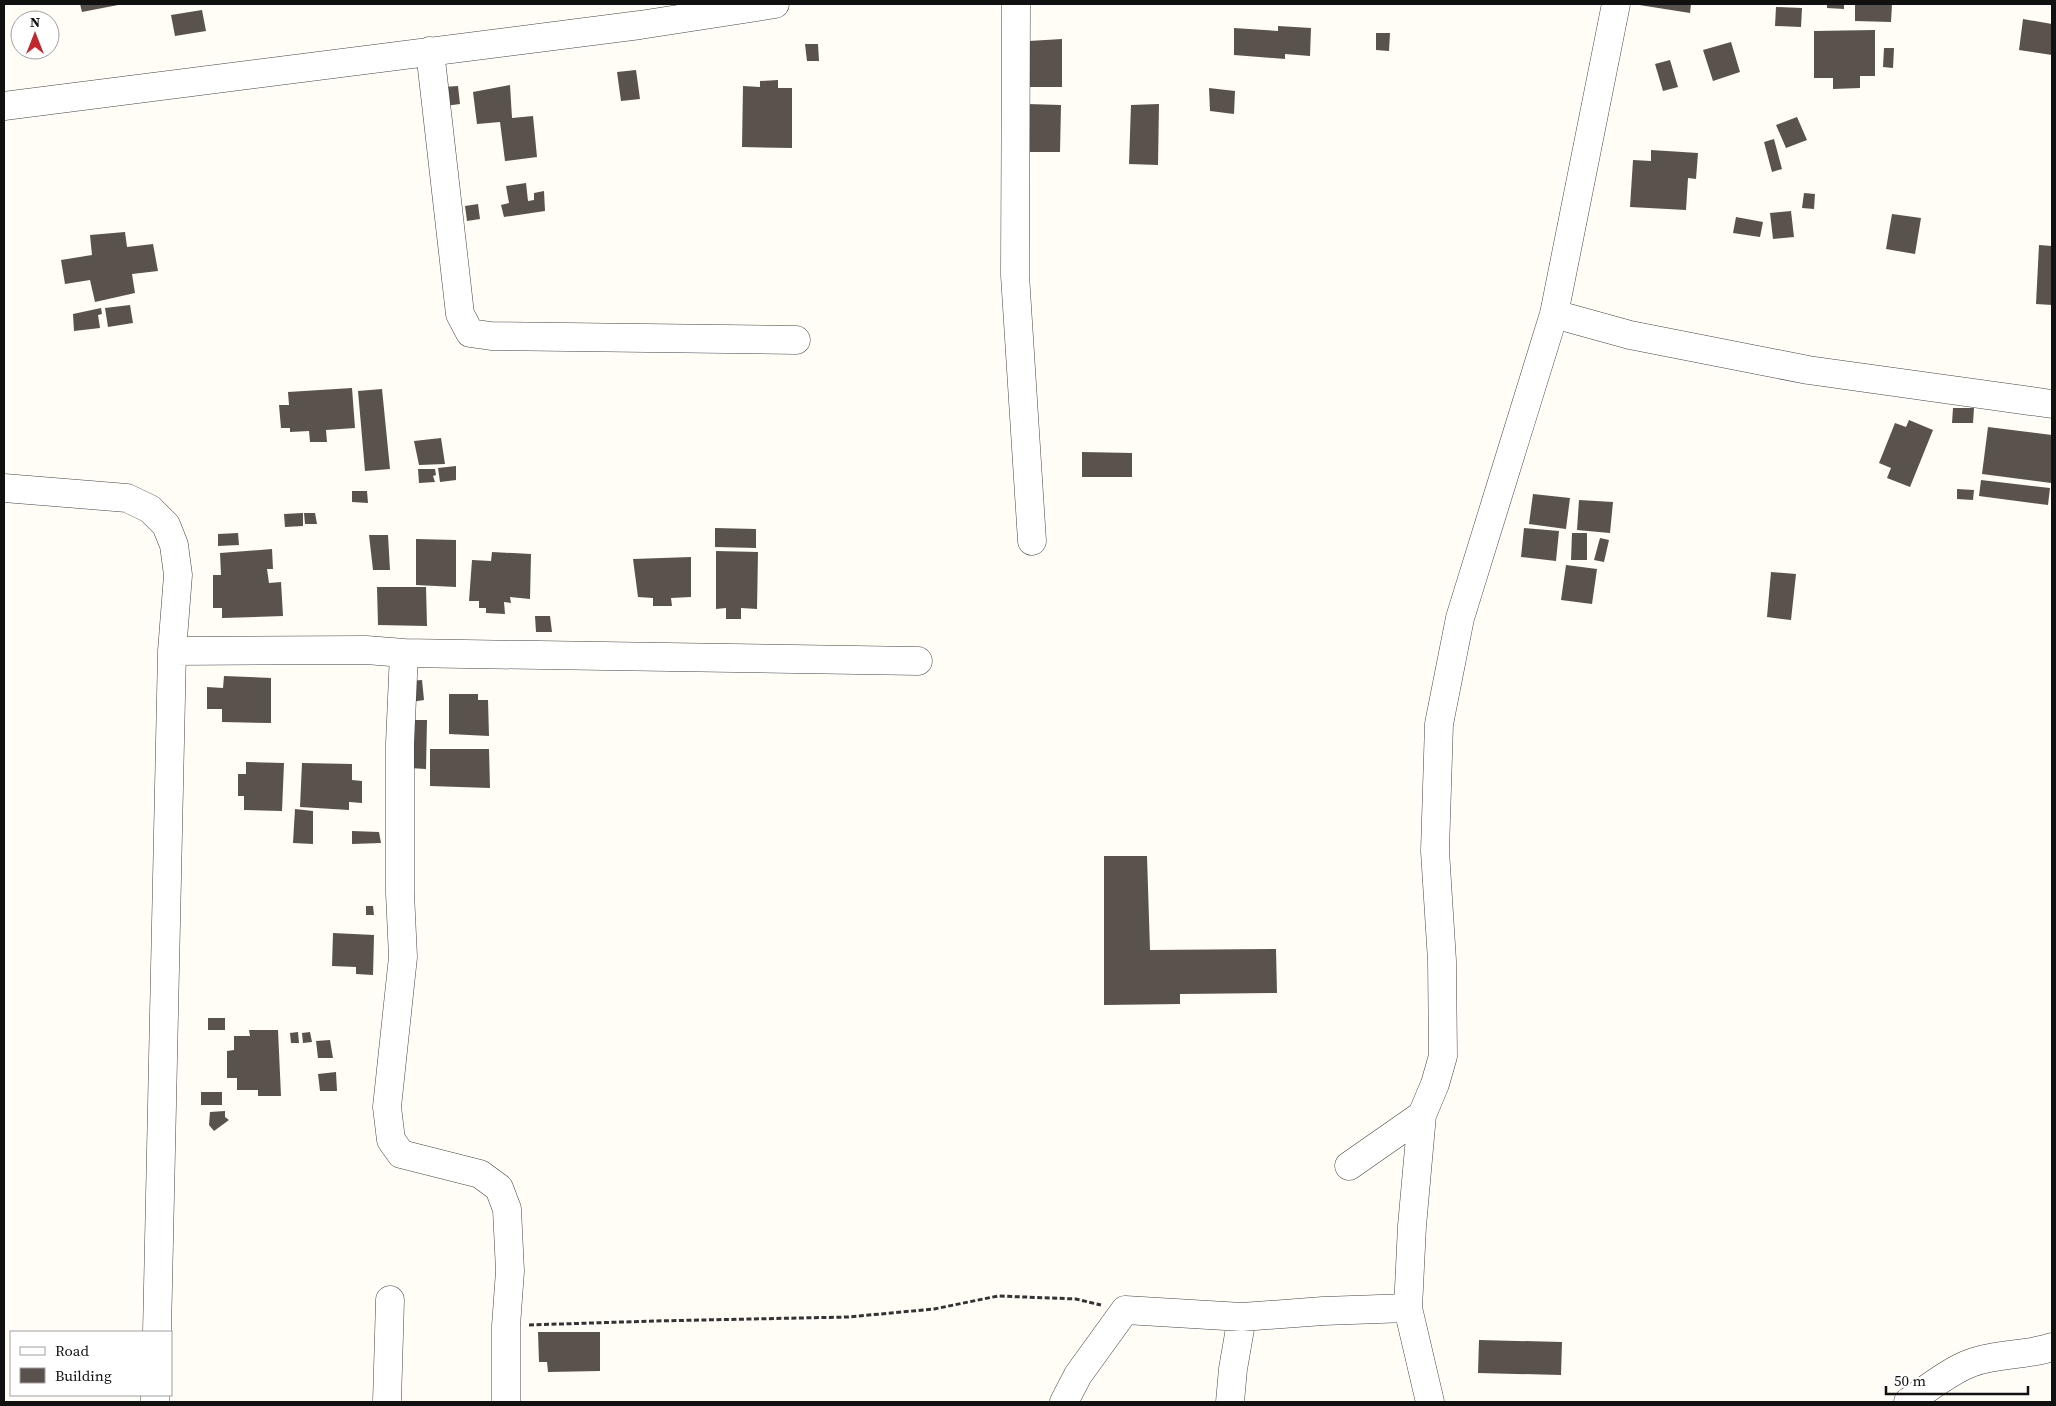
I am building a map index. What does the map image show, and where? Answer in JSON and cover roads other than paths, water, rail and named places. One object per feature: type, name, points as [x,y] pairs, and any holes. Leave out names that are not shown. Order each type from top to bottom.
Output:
[{"type":"street","points":[[4,106],[640,25],[774,4]]},
{"type":"street","points":[[1016,4],[1016,275],[1032,541]]},
{"type":"street","points":[[1430,1402],[1408,1308],[1412,1226],[1422,1115],[1443,1056],[1442,961],[1436,851],[1439,724],[1460,618],[1554,314],[1616,4]]},
{"type":"street","points":[[430,51],[460,314],[470,333],[491,336],[796,340]]},
{"type":"street","points":[[1554,314],[1630,335],[1808,370],[2052,404]]},
{"type":"street","points":[[4,488],[127,498],[150,509],[166,525],[174,544],[178,575],[172,651],[157,1331]]},
{"type":"street","points":[[172,651],[366,650],[404,653],[918,661]]},
{"type":"street","points":[[404,653],[400,743],[400,893],[403,957],[387,1107],[391,1140],[401,1154],[480,1174],[499,1188],[507,1209],[510,1271],[506,1326],[506,1402]]},
{"type":"street","points":[[1349,1166],[1422,1115]]},
{"type":"street","points":[[387,1402],[390,1300]]},
{"type":"street","points":[[1064,1402],[1078,1374],[1125,1310],[1242,1317],[1323,1311],[1408,1308]]},
{"type":"street","points":[[1230,1402],[1232,1369],[1242,1317]]},
{"type":"street","points":[[1908,1402],[1929,1387],[1971,1363],[2005,1355],[2040,1351],[2052,1347]]}]
